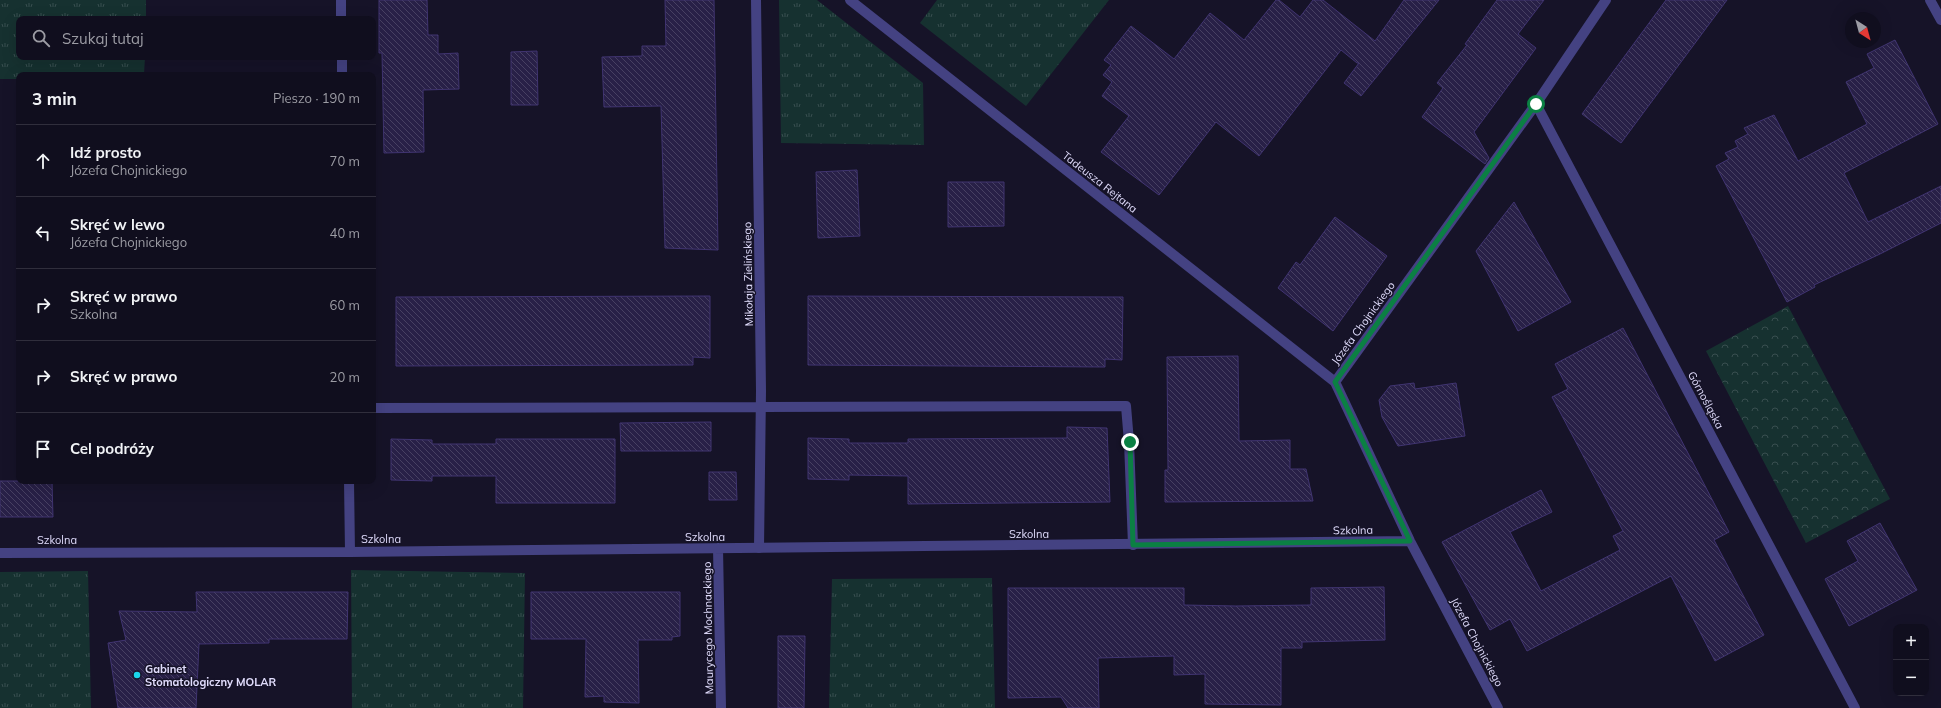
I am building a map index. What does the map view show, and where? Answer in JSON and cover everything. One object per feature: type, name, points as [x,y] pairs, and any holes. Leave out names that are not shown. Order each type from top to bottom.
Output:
[{"type":"street","points":[[341,0],[341,16]]},
{"type":"street","name":"Mikołaja Zielińskiego","points":[[756,0],[761,406],[759,548]]},
{"type":"street","name":"Tadeusza Rejtana","points":[[850,0],[1335,382]]},
{"type":"street","name":"Józefa Chojnickiego","points":[[1498,708],[1410,541],[1335,382],[1536,104],[1606,0]]},
{"type":"street","points":[[1930,0],[1941,20]]},
{"type":"street","points":[[342,60],[342,72]]},
{"type":"street","name":"Górnośląska","points":[[1536,104],[1855,708]]},
{"type":"street","points":[[376,408],[1126,406],[1130,442],[1133,545]]},
{"type":"street","points":[[349,484],[350,552]]},
{"type":"street","name":"Szkolna","points":[[0,552],[350,552],[1410,541]]},
{"type":"street","name":"Maurycego Mochnackiego","points":[[718,548],[721,708]]},
{"type":"green space","points":[[0,0],[146,0],[146,16],[16,16],[16,60],[145,60],[144,72],[16,72],[16,79],[0,79]]},
{"type":"green space","points":[[779,0],[817,0],[923,83],[924,145],[781,143]]},
{"type":"green space","points":[[937,0],[1109,0],[1026,106],[920,23]]},
{"type":"green space","points":[[1788,306],[1890,499],[1806,543],[1706,351]]},
{"type":"green space","points":[[351,570],[525,573],[523,708],[352,708]]},
{"type":"green space","points":[[88,571],[91,708],[0,708],[0,572]]},
{"type":"green space","points":[[992,578],[995,708],[829,708],[832,579]]},
{"type":"building","points":[[379,0],[427,0],[428,35],[438,35],[438,54],[458,53],[459,89],[423,90],[424,152],[384,153],[382,53],[379,53]]},
{"type":"building","points":[[665,0],[714,0],[718,250],[665,248],[661,106],[604,107],[602,57],[642,56],[642,46],[666,46]]},
{"type":"building","points":[[1276,0],[1279,0],[1300,17],[1313,0],[1323,0],[1375,41],[1404,0],[1439,0],[1361,96],[1344,83],[1359,63],[1341,50],[1259,156],[1216,122],[1159,195],[1101,152],[1129,116],[1102,96],[1112,82],[1103,75],[1111,65],[1104,60],[1131,26],[1174,59],[1210,13],[1244,40]]},
{"type":"building","points":[[1497,0],[1544,0],[1518,34],[1536,48],[1474,132],[1489,158],[1485,164],[1422,117],[1443,88],[1437,83],[1467,45],[1465,44]]},
{"type":"building","points":[[1666,0],[1727,0],[1621,143],[1582,114]]},
{"type":"building","points":[[1895,40],[1938,124],[1844,173],[1868,222],[1941,186],[1941,223],[1814,285],[1815,287],[1787,302],[1716,166],[1729,159],[1725,153],[1738,147],[1735,141],[1748,134],[1744,128],[1774,115],[1798,161],[1867,124],[1846,82],[1874,68],[1867,54]]},
{"type":"building","points":[[537,51],[538,105],[511,105],[511,52]]},
{"type":"building","points":[[857,170],[860,236],[818,238],[816,172]]},
{"type":"building","points":[[948,182],[1004,182],[1004,226],[948,227]]},
{"type":"building","points":[[1514,202],[1571,302],[1518,331],[1476,251]]},
{"type":"building","points":[[1335,217],[1387,256],[1333,331],[1278,288],[1296,262],[1300,265]]},
{"type":"building","points":[[710,296],[710,358],[693,357],[693,365],[396,366],[396,297]]},
{"type":"building","points":[[808,296],[1123,297],[1122,360],[1105,359],[1105,367],[808,365]]},
{"type":"building","points":[[1623,328],[1729,532],[1714,540],[1764,635],[1715,661],[1671,576],[1527,651],[1510,619],[1490,630],[1442,542],[1541,490],[1552,512],[1510,532],[1541,591],[1620,550],[1613,536],[1623,531],[1552,397],[1568,389],[1555,364]]},
{"type":"building","points":[[1238,356],[1239,441],[1290,440],[1290,469],[1306,469],[1313,501],[1165,502],[1165,470],[1168,470],[1167,357]]},
{"type":"building","points":[[1414,383],[1415,389],[1456,383],[1465,436],[1398,446],[1382,417],[1379,400],[1390,386]]},
{"type":"building","points":[[711,422],[711,451],[621,451],[620,423]]},
{"type":"building","points":[[1067,427],[1107,428],[1110,502],[908,504],[908,476],[849,475],[849,480],[808,479],[808,438],[849,439],[849,443],[908,443],[908,439],[1067,438]]},
{"type":"building","points":[[391,439],[432,440],[432,444],[496,444],[496,439],[615,439],[615,503],[496,503],[496,476],[432,476],[432,481],[391,480]]},
{"type":"building","points":[[709,472],[736,472],[737,500],[709,500]]},
{"type":"building","points":[[0,481],[16,481],[16,484],[52,484],[53,517],[0,517]]},
{"type":"building","points":[[1880,523],[1917,590],[1849,626],[1825,579],[1858,561],[1847,541]]},
{"type":"building","points":[[1384,587],[1385,640],[1302,642],[1302,648],[1281,648],[1281,705],[1205,704],[1205,674],[1174,675],[1174,656],[1098,658],[1099,708],[1068,708],[1061,697],[1008,698],[1008,588],[1184,588],[1184,605],[1236,606],[1311,605],[1311,588]]},
{"type":"building","points":[[196,592],[348,592],[347,639],[269,639],[269,643],[199,644],[196,708],[118,708],[108,643],[126,640],[119,611],[197,612]]},
{"type":"building","points":[[531,592],[680,592],[680,636],[672,637],[672,640],[638,640],[639,703],[604,702],[604,696],[585,697],[586,639],[531,639]]},
{"type":"building","points":[[778,636],[805,636],[804,708],[778,708]]},
{"type":"place","name":"Gabinet Stomatologiczny MOLAR","points":[[137,675]]},
{"type":"route","points":[[1130,442],[1133,545],[1410,541],[1335,382],[1536,104]]}]
